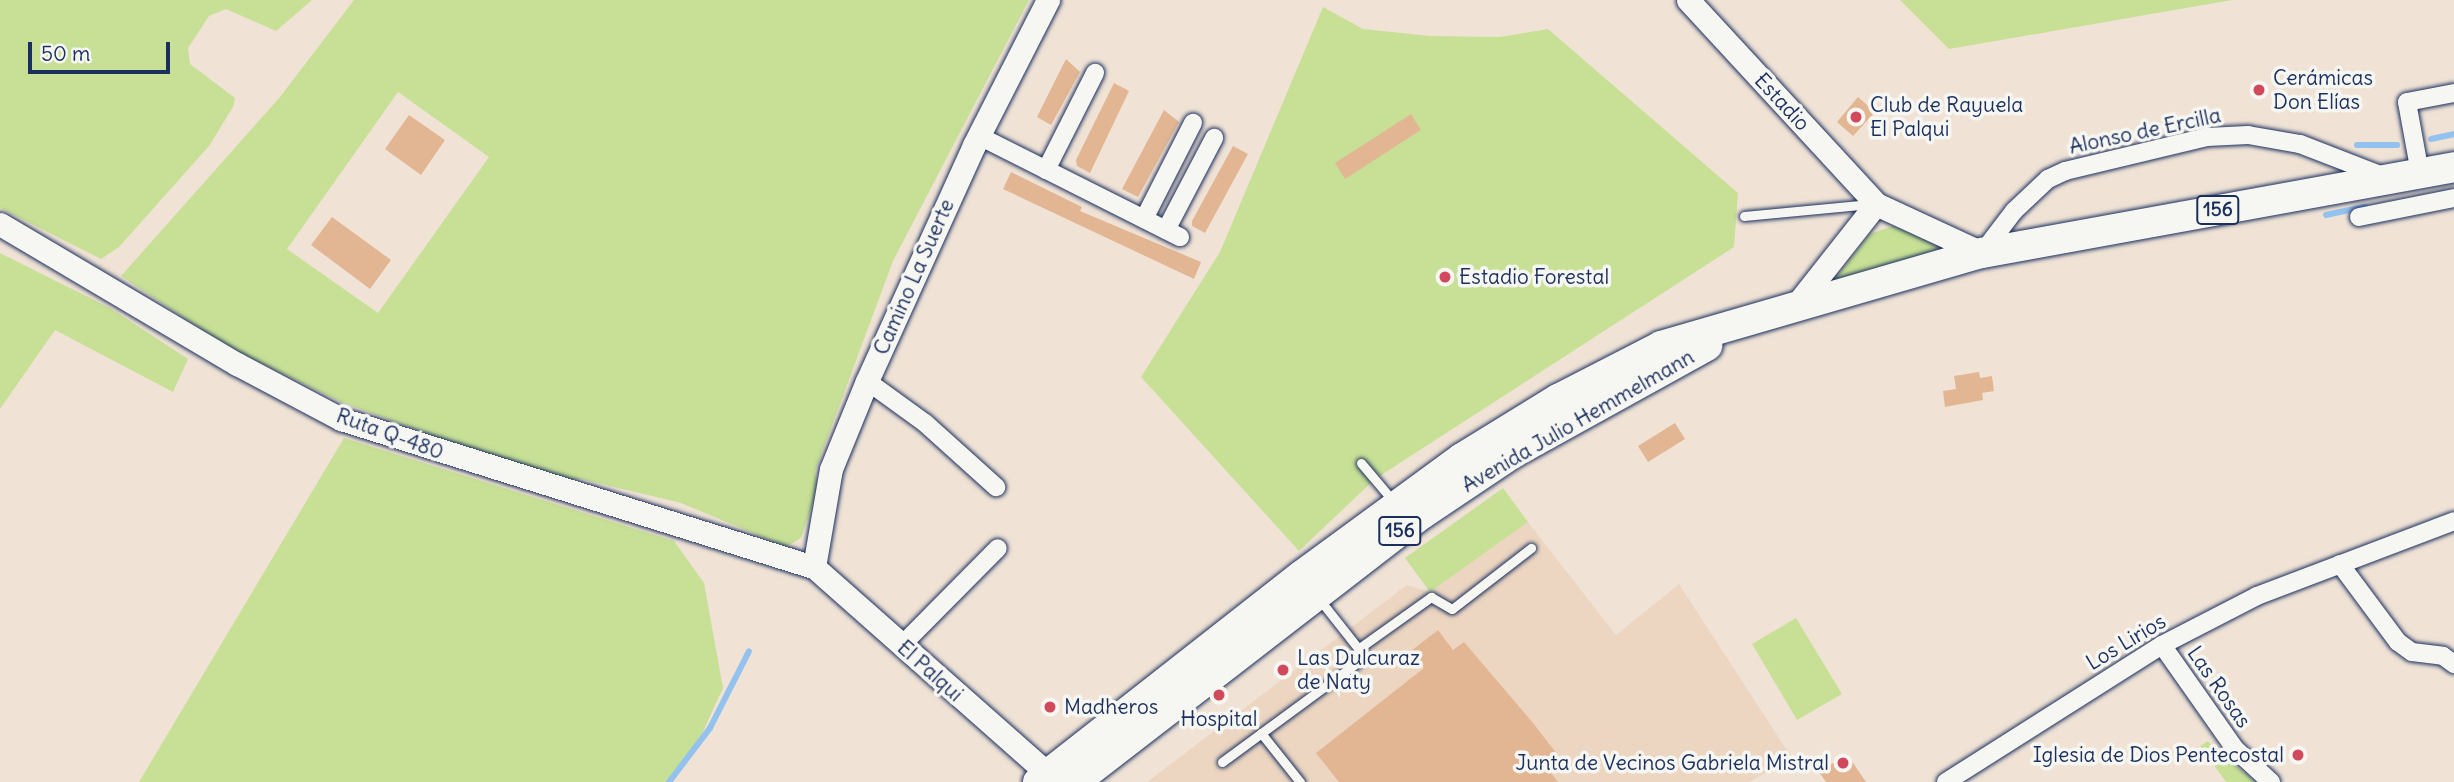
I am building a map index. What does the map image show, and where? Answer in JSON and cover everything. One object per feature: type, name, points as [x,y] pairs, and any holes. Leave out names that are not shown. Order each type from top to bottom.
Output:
[{"type":"highway","name":"Avenida Julio Hemmelmann","points":[[1053,780],[1309,584],[1397,506],[1462,458],[1558,398],[1661,346],[1753,322],[1982,253],[2454,167]]},
{"type":"highway","name":"Avenida Julio Hemmelmann","points":[[1309,584],[1513,453],[1753,322]]},
{"type":"street","name":"Camino La Suerte","points":[[814,567],[831,469],[867,381],[979,136],[1048,0]]},
{"type":"street","name":"Estadio","points":[[1688,0],[1876,204],[1982,253]]},
{"type":"street","points":[[1046,170],[1095,73]]},
{"type":"street","points":[[2420,173],[2407,102],[2454,93]]},
{"type":"street","points":[[1144,219],[1193,123]]},
{"type":"street","name":"Alonso de Ercilla","points":[[1982,253],[2014,211],[2048,179],[2064,171],[2207,137],[2248,135],[2300,144],[2389,179]]},
{"type":"street","points":[[979,136],[1173,234],[1214,138]]},
{"type":"street","points":[[2359,217],[2454,198]]},
{"type":"street","points":[[1793,309],[1876,204]]},
{"type":"street","name":"Ruta Q-480","points":[[0,224],[237,364],[341,419],[814,567]]},
{"type":"street","points":[[867,381],[925,423],[996,488]]},
{"type":"street","name":"Los Lirios","points":[[1946,782],[2162,645],[2257,596],[2454,521]]},
{"type":"street","points":[[902,645],[998,548]]},
{"type":"street","points":[[2340,564],[2398,642],[2412,652],[2442,656],[2454,664]]},
{"type":"street","name":"El Palqui","points":[[814,567],[1053,780]]},
{"type":"street","name":"Las Rosas","points":[[2162,645],[2219,729],[2271,782]]},
{"type":"lane","points":[[1744,216],[1876,204]]},
{"type":"lane","points":[[1362,463],[1397,506]]},
{"type":"lane","points":[[1359,649],[1431,597],[1452,609],[1531,548]]},
{"type":"lane","points":[[1222,762],[1365,657],[1309,584]]},
{"type":"lane","points":[[1261,733],[1300,782]]},
{"type":"shaded area","points":[[1528,522],[1616,635],[1679,584],[1792,758],[1749,782],[1147,782],[1407,585],[1430,592]]},
{"type":"green space","points":[[0,0],[312,0],[276,31],[226,9],[209,16],[188,48],[190,64],[235,98],[233,107],[209,146],[119,247],[101,259],[0,208]]},
{"type":"green space","points":[[354,0],[1029,0],[893,261],[815,471],[818,489],[801,538],[786,547],[681,503],[581,479],[553,479],[341,402],[228,347],[121,276],[280,97]],"holes":[[[398,92],[489,157],[378,313],[287,249]]]},
{"type":"green space","points":[[1900,0],[2232,0],[1949,49]]},
{"type":"green space","name":"Estadio Forestal","points":[[1323,7],[1363,29],[1430,36],[1500,37],[1548,29],[1738,193],[1734,247],[1375,479],[1299,551],[1141,377],[1220,252]]},
{"type":"green space","points":[[1899,224],[1951,245],[1827,289],[1870,234]]},
{"type":"green space","points":[[0,253],[110,308],[188,359],[173,392],[55,330],[0,409]]},
{"type":"green space","points":[[344,438],[674,541],[704,583],[723,688],[700,738],[670,782],[139,782]]},
{"type":"green space","points":[[1503,488],[1528,522],[1430,592],[1405,558]]},
{"type":"green space","points":[[1796,618],[1842,694],[1797,720],[1752,644]]},
{"type":"green space","points":[[2208,741],[2256,782],[2226,782],[2200,746]]},
{"type":"building","points":[[1066,59],[1080,72],[1051,125],[1037,117]]},
{"type":"building","points":[[1114,83],[1129,91],[1090,173],[1077,166],[1076,160]]},
{"type":"building","name":"Club de Rayuela El Palqui","points":[[1858,97],[1875,112],[1853,136],[1837,122]]},
{"type":"building","points":[[1164,110],[1179,122],[1138,197],[1122,189]]},
{"type":"building","points":[[1411,114],[1421,130],[1345,179],[1335,163]]},
{"type":"building","points":[[409,115],[445,140],[421,175],[385,149]]},
{"type":"building","points":[[1233,146],[1248,154],[1205,233],[1192,226],[1192,221]]},
{"type":"building","points":[[1011,172],[1082,207],[1080,211],[1201,262],[1194,279],[1003,189]]},
{"type":"building","points":[[332,217],[391,260],[370,289],[311,245]]},
{"type":"building","points":[[1979,372],[1980,378],[1992,376],[1994,391],[1982,393],[1983,400],[1945,407],[1943,391],[1956,389],[1954,376]]},
{"type":"building","points":[[1675,423],[1685,439],[1648,462],[1638,446]]},
{"type":"building","points":[[1438,630],[1453,650],[1464,642],[1533,723],[1560,758],[1547,768],[1558,782],[1339,782],[1316,753],[1424,668],[1411,651]]},
{"type":"building","name":"Junta de Vecinos Gabriela Mistral","points":[[1847,754],[1866,782],[1826,782],[1819,772]]},
{"type":"waterway","points":[[2431,139],[2454,134]]},
{"type":"waterway","points":[[2357,145],[2397,145]]},
{"type":"waterway","points":[[2326,215],[2365,207]]},
{"type":"waterway","points":[[669,782],[710,728],[749,651]]},
{"type":"place","name":"Cerámicas Don Elías","points":[[2259,90]]},
{"type":"place","name":"Club de Rayuela El Palqui","points":[[1856,117]]},
{"type":"place","name":"Estadio Forestal","points":[[1445,277]]},
{"type":"place","name":"Las Dulcuraz de Naty","points":[[1283,670]]},
{"type":"place","name":"Hospital","points":[[1219,695]]},
{"type":"place","name":"Madheros","points":[[1050,707]]},
{"type":"place","name":"Iglesia de Dios Pentecostal","points":[[2298,755]]},
{"type":"place","name":"Junta de Vecinos Gabriela Mistral","points":[[1843,763]]}]
